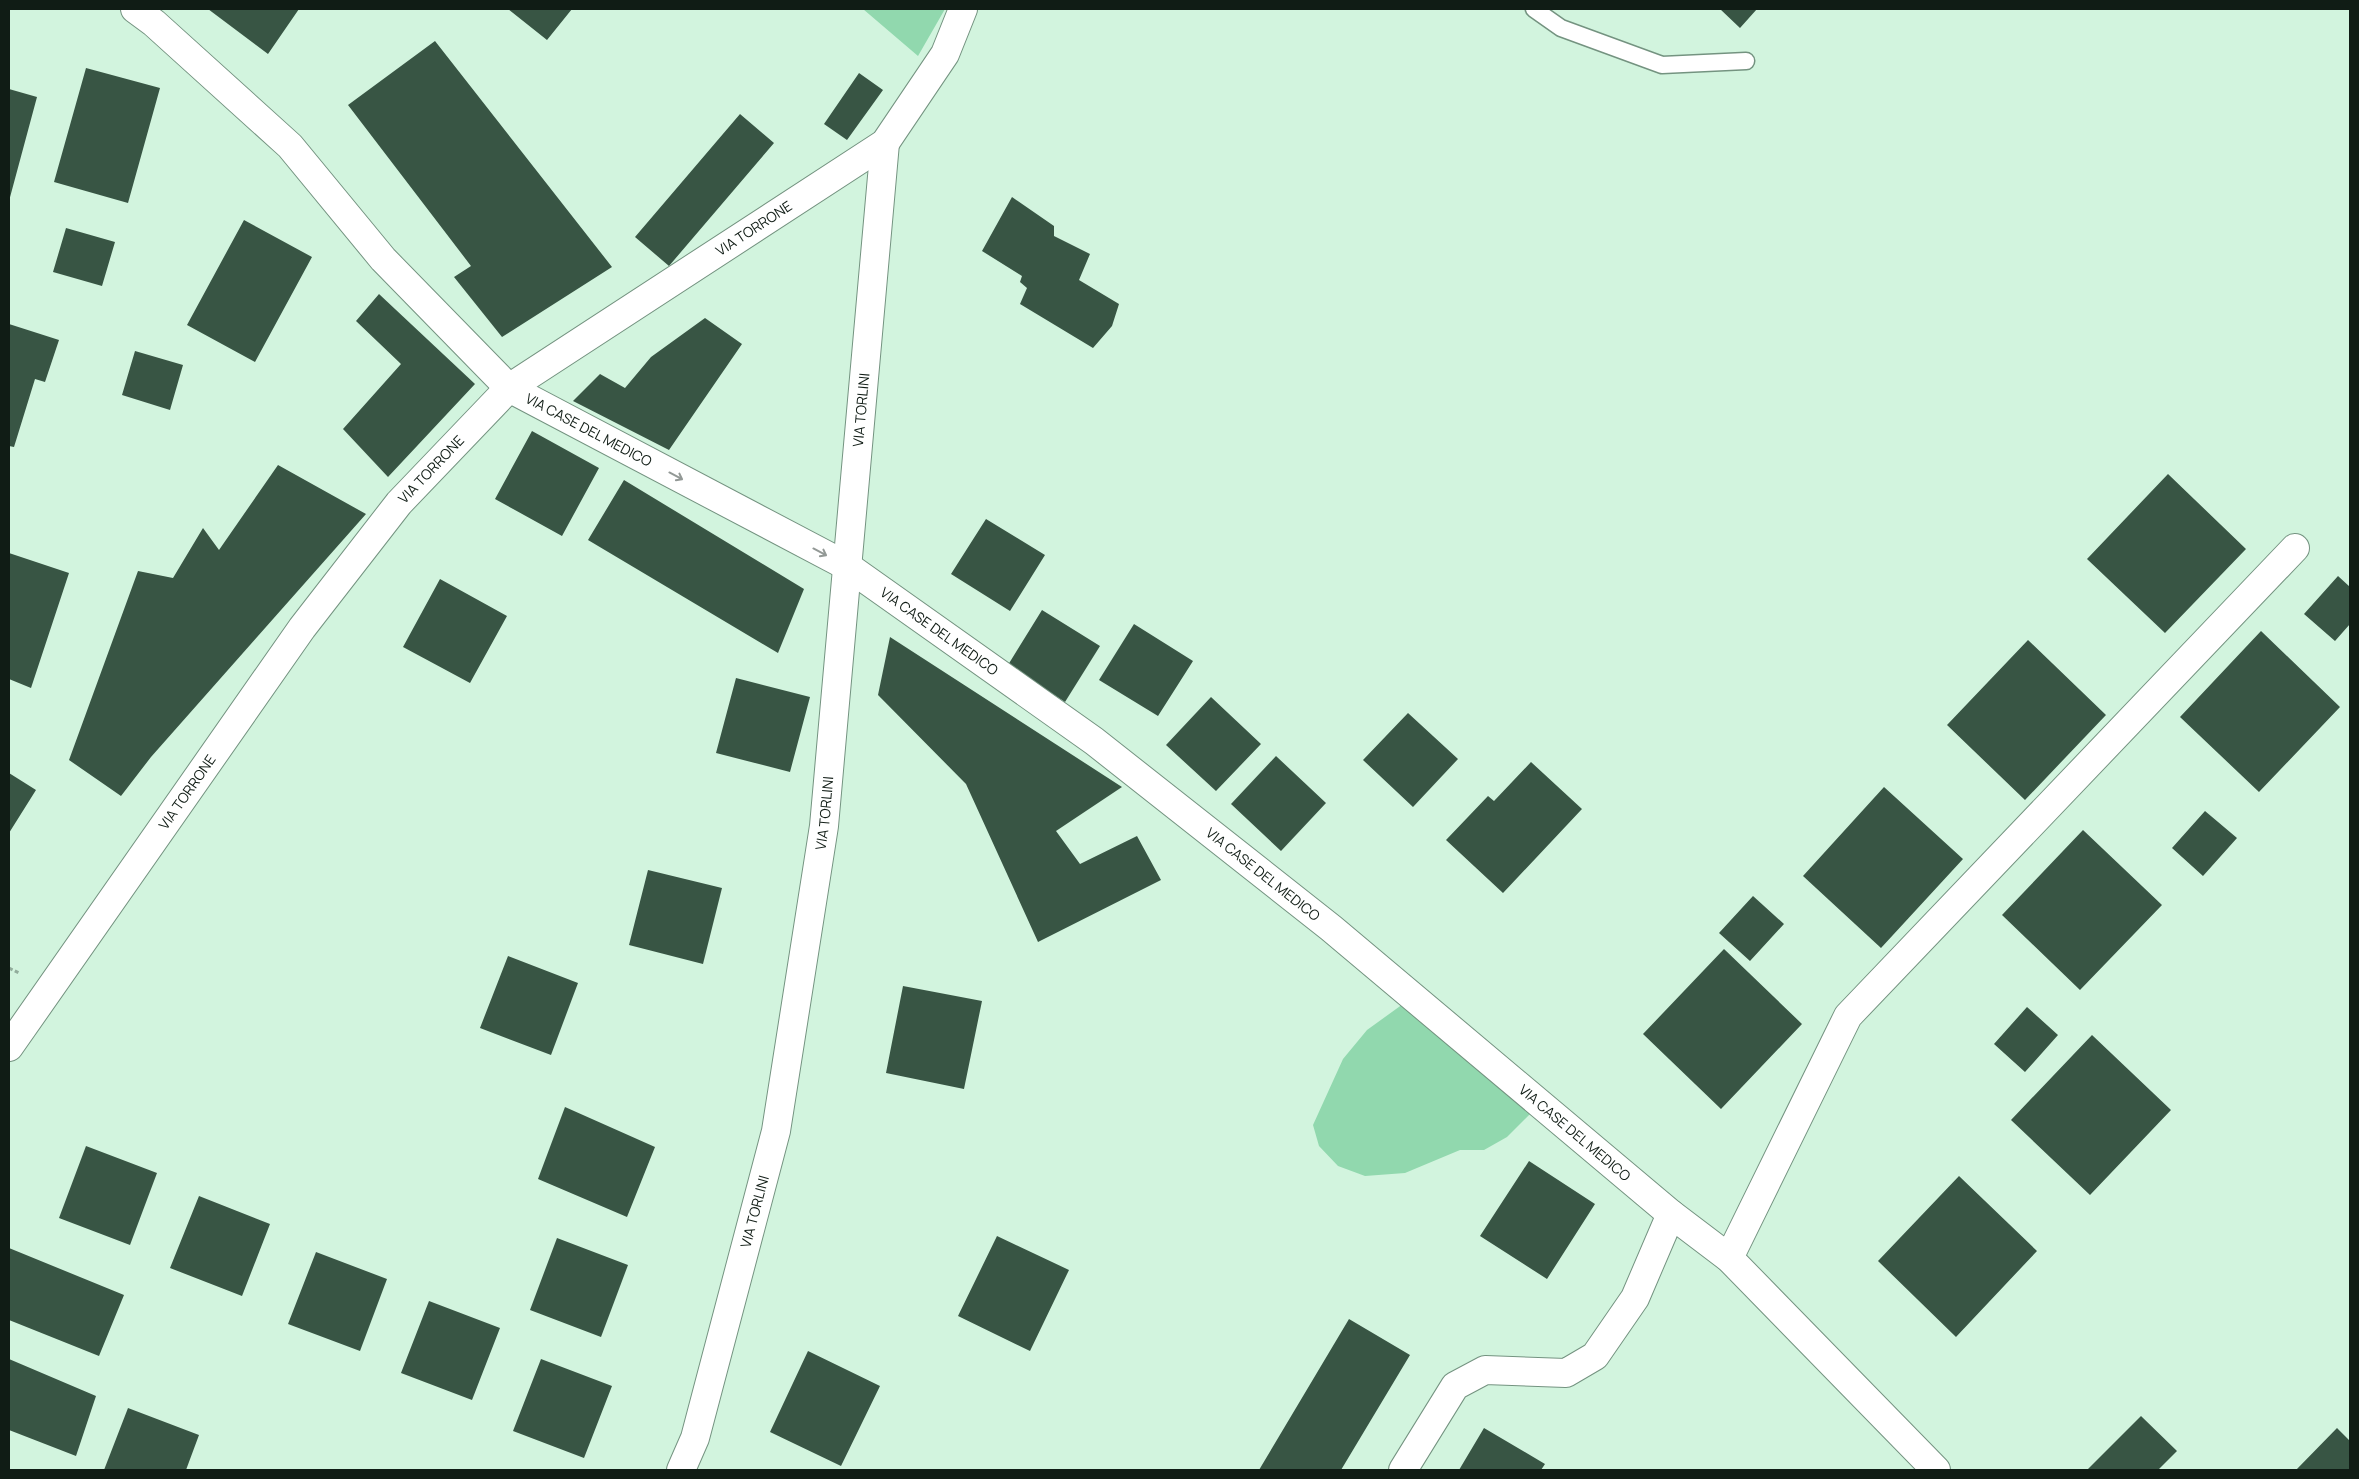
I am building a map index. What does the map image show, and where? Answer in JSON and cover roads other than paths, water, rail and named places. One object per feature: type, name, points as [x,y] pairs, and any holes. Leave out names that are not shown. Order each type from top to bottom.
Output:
[{"type":"main road","name":"VIA TORRONE","points":[[9,1047],[302,628],[398,502],[509,388],[885,143],[945,54],[963,9]]},
{"type":"main road","name":"VIA CASE DEL MEDICO","points":[[150,13],[290,146],[383,260],[509,388],[847,566],[1094,741],[1331,928],[1671,1214],[1729,1258],[1936,1470]]},
{"type":"main road","name":"VIA TORLINI","points":[[681,1470],[695,1438],[776,1132],[824,826],[885,143]]},
{"type":"main road","points":[[1729,1258],[1848,1016],[2295,548]]},
{"type":"main road","points":[[1403,1470],[1455,1386],[1485,1370],[1566,1373],[1595,1356],[1635,1298],[1671,1214]]},
{"type":"lane","points":[[1534,9],[1562,28],[1662,65],[1746,61]]}]
